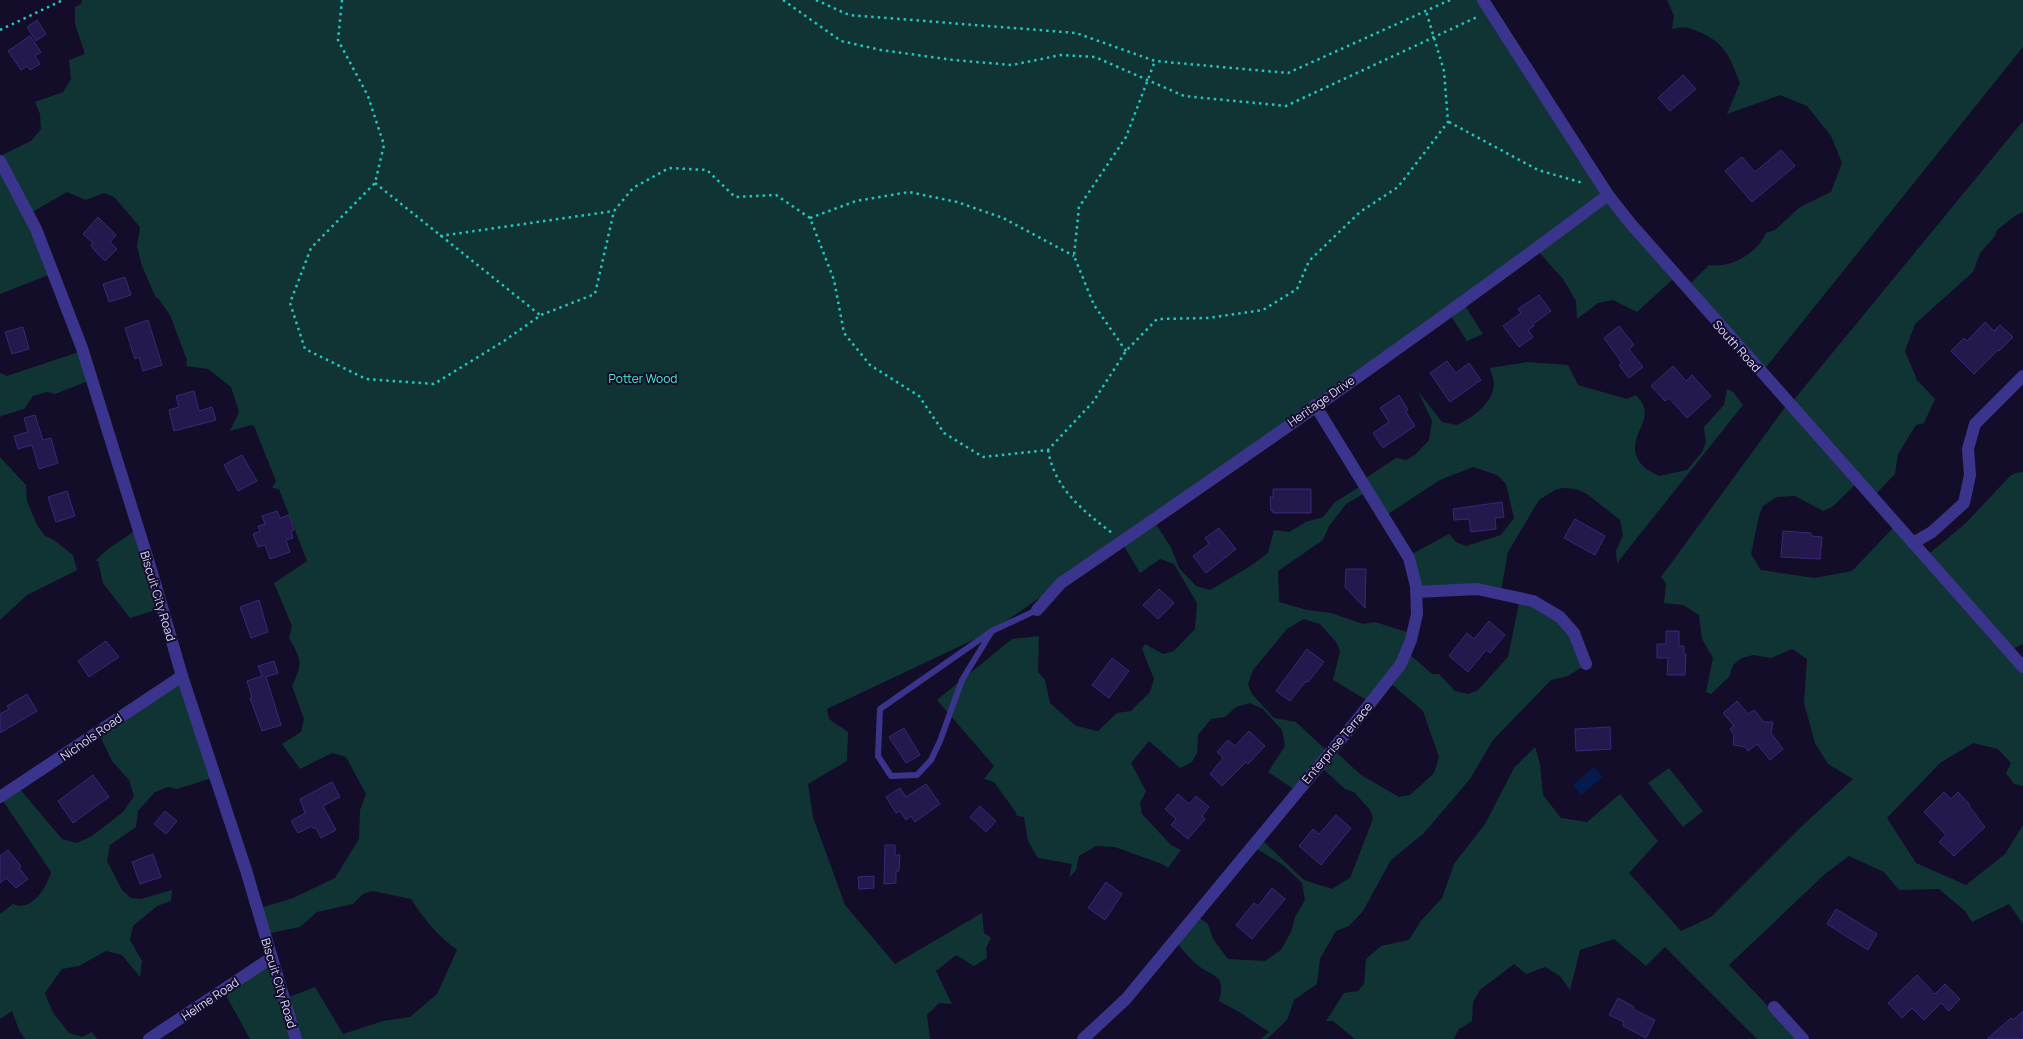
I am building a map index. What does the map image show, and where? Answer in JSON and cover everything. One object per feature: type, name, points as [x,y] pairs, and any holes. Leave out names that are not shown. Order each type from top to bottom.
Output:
[{"type":"street","name":"South Road","points":[[1483,0],[1608,195],[1698,302],[2023,667]]},
{"type":"street","name":"Biscuit City Road","points":[[0,161],[36,229],[82,348],[182,676],[216,775],[296,1039]]},
{"type":"street","name":"Heritage Drive","points":[[1037,610],[1061,583],[1529,256],[1608,195]]},
{"type":"street","points":[[1913,543],[1932,532],[1964,503],[1970,475],[1968,449],[1975,424],[2023,376]]},
{"type":"street","name":"Enterprise Terrace","points":[[1083,1039],[1126,999],[1358,720],[1401,664],[1411,640],[1417,614],[1416,586],[1408,558],[1315,406]]},
{"type":"street","points":[[1416,592],[1477,589],[1533,601],[1560,618],[1574,633],[1586,664]]},
{"type":"street","name":"Nichols Road","points":[[0,797],[182,676]]},
{"type":"street","name":"Helme Road","points":[[149,1039],[271,958]]},
{"type":"street","points":[[1774,1007],[1803,1039]]},
{"type":"lane","points":[[992,631],[962,680],[940,741],[931,760],[917,775],[891,776],[878,756],[880,709],[992,631],[1037,610]]},
{"type":"path","points":[[0,30],[63,0]]},
{"type":"path","points":[[342,0],[338,40],[368,96],[384,145],[375,183],[311,248],[290,304],[305,349],[366,379],[434,384],[504,341],[540,315],[595,294],[614,211],[633,188],[670,168],[707,170],[735,197],[776,195],[810,218],[834,280],[844,333],[870,365],[919,396],[944,433],[983,456],[1048,450],[1093,402],[1126,351],[1157,319],[1208,318],[1263,310],[1297,288],[1309,261],[1360,212],[1398,188],[1448,122],[1444,71],[1426,11]]},
{"type":"path","points":[[783,0],[841,41],[880,50],[953,60],[1012,65],[1060,56],[1095,57],[1184,96],[1286,106],[1490,11]]},
{"type":"path","points":[[816,0],[849,15],[1076,33],[1155,61],[1288,73],[1450,0]]},
{"type":"path","points":[[1126,351],[1094,305],[1074,256],[1079,207],[1126,137],[1155,61]]},
{"type":"path","points":[[1448,122],[1538,170],[1584,183]]},
{"type":"path","points":[[375,183],[540,315]]},
{"type":"path","points":[[810,218],[856,201],[909,192],[957,202],[1003,218],[1074,256]]},
{"type":"path","points":[[440,236],[614,211]]},
{"type":"path","points":[[1048,450],[1051,468],[1064,489],[1078,506],[1122,541]]},
{"type":"green space","name":"Potter Wood","points":[[82,0],[1483,0],[1673,279],[1637,312],[1613,300],[1598,303],[1577,319],[1576,301],[1563,279],[1537,250],[1462,301],[1483,334],[1467,341],[1449,313],[1153,520],[1171,547],[1179,568],[1196,586],[1210,590],[1249,567],[1268,553],[1274,530],[1289,532],[1306,522],[1323,517],[1335,502],[1361,486],[1361,481],[1396,458],[1406,460],[1415,455],[1429,440],[1432,421],[1418,391],[1442,422],[1457,425],[1481,409],[1490,397],[1493,391],[1494,380],[1490,368],[1527,362],[1568,365],[1578,385],[1627,399],[1636,395],[1645,412],[1636,441],[1637,456],[1644,467],[1659,476],[1687,470],[1702,452],[1706,442],[1704,427],[1724,405],[1727,389],[1733,392],[1743,405],[1617,563],[1616,551],[1623,535],[1620,520],[1587,494],[1576,489],[1562,488],[1539,500],[1508,552],[1501,591],[1420,591],[1408,556],[1449,534],[1456,542],[1466,546],[1501,535],[1514,518],[1506,484],[1497,475],[1473,467],[1440,480],[1385,516],[1365,493],[1346,504],[1329,526],[1323,540],[1278,571],[1279,602],[1307,610],[1331,613],[1363,624],[1375,622],[1410,633],[1407,652],[1432,674],[1439,674],[1455,691],[1468,694],[1478,690],[1508,657],[1520,598],[1559,617],[1587,664],[1568,676],[1551,680],[1493,740],[1470,779],[1424,833],[1391,860],[1363,911],[1349,926],[1336,931],[1320,959],[1317,984],[1294,1000],[1287,1020],[1267,1039],[1261,1039],[1269,1032],[1219,1001],[1221,985],[1219,981],[1195,963],[1174,940],[1195,915],[1208,924],[1213,939],[1228,959],[1265,961],[1281,950],[1291,932],[1295,917],[1305,900],[1302,883],[1283,865],[1252,846],[1259,837],[1304,880],[1332,889],[1350,878],[1373,819],[1370,810],[1354,792],[1345,789],[1320,766],[1295,790],[1268,772],[1285,746],[1282,730],[1263,709],[1250,703],[1236,707],[1225,717],[1211,719],[1198,735],[1197,753],[1192,762],[1180,768],[1149,741],[1131,763],[1146,791],[1140,803],[1142,814],[1171,845],[1181,850],[1168,868],[1162,864],[1115,847],[1096,846],[1079,856],[1076,870],[1069,878],[1072,864],[1038,858],[1028,841],[1024,817],[1017,816],[994,782],[984,779],[994,766],[937,700],[1012,639],[1039,636],[1038,672],[1045,680],[1050,703],[1076,726],[1098,731],[1117,713],[1131,711],[1150,692],[1154,679],[1142,649],[1145,644],[1163,654],[1174,651],[1195,629],[1197,603],[1174,564],[1160,559],[1140,573],[1121,541],[992,631],[827,709],[829,719],[848,732],[847,761],[808,784],[813,817],[845,905],[895,964],[982,913],[984,933],[991,938],[986,948],[987,958],[974,966],[956,955],[936,971],[952,1004],[939,1003],[927,1015],[930,1039],[250,1039],[223,990],[268,959],[287,998],[315,987],[343,1034],[383,1021],[410,1017],[437,994],[457,950],[432,927],[411,899],[372,891],[363,894],[353,904],[317,912],[300,927],[270,933],[257,909],[293,898],[335,878],[359,839],[360,810],[366,794],[346,757],[332,753],[300,769],[282,744],[301,732],[304,719],[292,686],[298,672],[299,657],[289,638],[292,626],[274,583],[307,561],[279,489],[272,488],[276,481],[254,426],[251,425],[230,431],[239,412],[231,387],[208,369],[186,366],[187,360],[170,315],[158,298],[156,298],[142,266],[137,246],[140,227],[114,197],[104,193],[86,200],[67,192],[29,214],[51,274],[0,294],[0,156],[31,141],[41,129],[40,114],[35,102],[63,92],[71,79],[69,60],[85,54],[75,24],[75,7],[81,4]],"holes":[[[1304,619],[1320,624],[1336,642],[1340,651],[1333,680],[1368,701],[1388,681],[1423,711],[1439,757],[1434,773],[1410,795],[1399,797],[1361,775],[1334,750],[1326,750],[1296,722],[1274,718],[1252,694],[1248,684],[1253,670],[1287,629]]]},
{"type":"green space","points":[[1667,0],[2023,0],[2023,47],[1763,371],[1686,288],[1709,265],[1726,264],[1742,258],[1762,241],[1766,233],[1775,230],[1800,207],[1831,192],[1842,163],[1831,136],[1807,106],[1780,95],[1727,114],[1740,83],[1730,59],[1721,46],[1708,36],[1686,28],[1672,29],[1674,16]]},
{"type":"green space","points":[[2023,121],[2023,212],[2016,215],[1997,230],[1995,236],[1980,253],[1973,272],[1915,324],[1905,351],[1917,380],[1935,399],[1924,423],[1916,425],[1898,454],[1895,474],[1872,498],[1857,483],[1832,507],[1823,511],[1795,496],[1777,497],[1763,506],[1751,554],[1761,570],[1814,578],[1852,571],[1893,528],[1924,558],[1966,523],[2010,476],[2023,472],[2023,644],[2007,651],[2023,670],[2023,786],[2014,784],[2006,773],[2011,763],[1998,749],[1973,743],[1940,763],[1887,818],[1916,863],[1966,885],[2005,854],[2023,825],[2023,924],[2009,904],[1972,922],[1965,911],[1939,889],[1899,890],[1884,872],[1849,856],[1825,874],[1729,965],[1799,1039],[1757,1039],[1665,947],[1646,966],[1614,939],[1580,950],[1570,990],[1560,976],[1545,967],[1526,974],[1514,964],[1480,990],[1473,1002],[1472,1021],[1458,1030],[1454,1039],[1355,1039],[1333,1021],[1326,1021],[1344,993],[1358,991],[1364,984],[1366,959],[1381,946],[1409,940],[1420,922],[1442,898],[1454,864],[1485,824],[1514,768],[1535,747],[1540,764],[1543,795],[1561,818],[1587,822],[1620,794],[1658,841],[1629,873],[1681,931],[1711,917],[1801,827],[1853,779],[1828,764],[1815,743],[1804,703],[1807,659],[1792,649],[1771,658],[1753,655],[1742,658],[1733,665],[1729,677],[1711,694],[1706,692],[1713,658],[1702,639],[1699,615],[1683,605],[1664,603],[1666,584],[1661,577],[1786,406],[1792,402]]},
{"type":"green space","points":[[79,352],[88,381],[55,394],[47,392],[33,396],[24,409],[1,416],[0,418],[0,373],[7,376]]},
{"type":"green space","points":[[0,457],[26,485],[27,501],[37,525],[45,536],[54,540],[73,555],[77,570],[27,595],[0,620]]},
{"type":"green space","points":[[136,530],[159,609],[130,618],[103,583],[98,561],[95,561],[108,549]]},
{"type":"green space","points":[[176,678],[212,778],[177,789],[168,787],[155,792],[138,811],[136,827],[110,845],[107,861],[122,890],[131,898],[141,899],[172,890],[171,901],[157,906],[133,926],[130,940],[142,961],[140,977],[122,955],[106,951],[79,966],[62,969],[45,993],[52,1011],[69,1033],[82,1037],[92,1032],[97,1039],[25,1039],[19,1030],[12,1011],[0,1019],[0,914],[13,904],[21,906],[32,902],[44,888],[51,872],[1,798],[19,788],[62,839],[77,843],[92,836],[123,812],[134,796],[129,780],[112,761],[98,732]]},
{"type":"green space","points":[[1669,768],[1703,811],[1683,827],[1648,783]]},
{"type":"water","points":[[1594,767],[1603,777],[1581,795],[1573,785]]},
{"type":"building","points":[[37,20],[46,34],[36,41],[27,27]]},
{"type":"building","points":[[30,36],[41,52],[35,56],[40,64],[30,70],[27,66],[21,70],[8,51]]},
{"type":"building","points":[[1683,75],[1696,89],[1670,111],[1658,98]]},
{"type":"building","points":[[1781,150],[1795,166],[1752,202],[1725,171],[1742,157],[1755,172]]},
{"type":"building","points":[[98,217],[116,235],[110,242],[117,249],[105,261],[91,245],[93,243],[83,234]]},
{"type":"building","points":[[125,277],[131,295],[109,302],[103,284]]},
{"type":"building","points":[[1539,295],[1551,311],[1533,324],[1534,326],[1528,330],[1533,337],[1519,347],[1503,326],[1521,313],[1518,309]]},
{"type":"building","points":[[148,320],[162,365],[143,371],[139,357],[135,359],[125,328]]},
{"type":"building","points":[[1985,322],[1994,331],[2000,325],[2013,337],[1974,374],[1951,351],[1964,338],[1967,341]]},
{"type":"building","points":[[1619,326],[1634,345],[1629,349],[1643,367],[1629,378],[1619,365],[1622,363],[1604,338]]},
{"type":"building","points":[[23,327],[29,349],[12,354],[5,332]]},
{"type":"building","points":[[1447,361],[1456,373],[1469,363],[1481,380],[1450,402],[1430,373]]},
{"type":"building","points":[[1673,366],[1686,381],[1692,375],[1711,396],[1687,418],[1669,398],[1665,401],[1651,386]]},
{"type":"building","points":[[194,391],[199,411],[212,407],[216,420],[174,431],[169,410],[179,407],[176,396]]},
{"type":"building","points":[[1399,395],[1408,410],[1406,412],[1415,426],[1383,448],[1373,433],[1389,422],[1380,408]]},
{"type":"building","points":[[35,415],[43,440],[51,438],[58,463],[39,469],[32,445],[18,449],[14,436],[28,432],[24,418]]},
{"type":"building","points":[[242,455],[257,481],[238,491],[224,465]]},
{"type":"building","points":[[1273,489],[1311,489],[1311,513],[1273,513],[1273,510],[1271,511],[1270,497],[1273,497]]},
{"type":"building","points":[[67,491],[75,516],[56,522],[48,497]]},
{"type":"building","points":[[1502,502],[1504,517],[1495,518],[1496,529],[1471,532],[1469,519],[1454,520],[1453,509]]},
{"type":"building","points":[[277,511],[280,518],[289,515],[294,530],[291,531],[293,538],[286,540],[290,552],[270,559],[265,545],[258,547],[253,534],[260,531],[258,526],[265,524],[262,516]]},
{"type":"building","points":[[1575,519],[1605,536],[1595,555],[1564,538]]},
{"type":"building","points":[[1219,528],[1236,549],[1206,573],[1193,556],[1209,544],[1205,538]]},
{"type":"building","points":[[1783,531],[1811,533],[1811,536],[1822,537],[1820,559],[1781,557]]},
{"type":"building","points":[[1346,569],[1366,569],[1365,608],[1345,587]]},
{"type":"building","points":[[1159,589],[1174,603],[1158,619],[1143,605]]},
{"type":"building","points":[[259,600],[268,632],[251,638],[240,607]]},
{"type":"building","points":[[1489,621],[1505,635],[1490,653],[1486,650],[1468,672],[1449,656],[1467,633],[1474,639]]},
{"type":"building","points":[[1666,631],[1679,631],[1679,646],[1684,646],[1684,654],[1686,654],[1685,675],[1667,675],[1668,658],[1657,658],[1657,644],[1666,644]]},
{"type":"building","points":[[106,641],[119,657],[89,677],[78,661]]},
{"type":"building","points":[[1307,649],[1324,662],[1290,701],[1276,691]]},
{"type":"building","points":[[1112,658],[1129,671],[1109,698],[1092,685]]},
{"type":"building","points":[[274,661],[278,673],[266,677],[281,725],[262,731],[250,698],[252,697],[247,681],[262,676],[258,666]]},
{"type":"building","points":[[27,694],[37,711],[0,733],[0,714],[9,709],[7,706]]},
{"type":"building","points":[[1737,701],[1748,714],[1754,710],[1764,722],[1773,722],[1771,733],[1783,749],[1770,760],[1757,744],[1748,751],[1745,747],[1733,745],[1734,735],[1730,729],[1734,726],[1723,713]]},
{"type":"building","points":[[1610,727],[1611,749],[1576,751],[1575,729]]},
{"type":"building","points":[[904,728],[920,755],[906,763],[889,737]]},
{"type":"building","points":[[1249,731],[1265,746],[1248,764],[1246,762],[1222,786],[1210,774],[1223,758],[1217,752],[1228,740],[1235,746]]},
{"type":"building","points":[[93,775],[109,797],[73,823],[58,801]]},
{"type":"building","points":[[332,782],[340,797],[323,806],[336,830],[321,838],[316,828],[314,829],[312,826],[298,833],[291,821],[305,813],[300,799]]},
{"type":"building","points":[[926,784],[940,804],[915,822],[911,816],[906,820],[900,811],[896,813],[886,797],[900,788],[906,797]]},
{"type":"building","points":[[1944,792],[1951,799],[1958,792],[1970,805],[1985,827],[1954,856],[1939,842],[1946,835],[1924,812]]},
{"type":"building","points":[[1178,794],[1189,804],[1196,796],[1209,807],[1202,816],[1205,819],[1188,839],[1171,825],[1176,819],[1165,809]]},
{"type":"building","points":[[980,806],[996,821],[986,832],[970,817]]},
{"type":"building","points":[[165,811],[177,821],[166,834],[154,824]]},
{"type":"building","points":[[1336,815],[1351,828],[1321,865],[1299,846],[1313,829],[1319,834]]},
{"type":"building","points":[[885,845],[895,845],[895,855],[900,855],[899,871],[896,871],[896,883],[884,884]]},
{"type":"building","points":[[8,850],[21,866],[19,868],[28,879],[16,888],[6,878],[0,883],[0,856]]},
{"type":"building","points":[[153,854],[161,877],[140,884],[132,862]]},
{"type":"building","points":[[874,876],[874,888],[859,889],[858,877]]},
{"type":"building","points":[[1106,882],[1122,894],[1105,920],[1088,908]]},
{"type":"building","points":[[1272,888],[1285,899],[1252,939],[1236,925],[1254,903],[1258,906]]},
{"type":"building","points":[[1836,909],[1877,934],[1868,950],[1827,924]]},
{"type":"building","points":[[1917,975],[1935,994],[1945,984],[1960,999],[1949,1011],[1941,1003],[1924,1020],[1912,1008],[1902,1018],[1888,1003]]},
{"type":"building","points":[[1618,998],[1634,1007],[1633,1009],[1655,1020],[1646,1038],[1623,1026],[1624,1022],[1609,1015]]},
{"type":"building","points":[[2023,1011],[2023,1039],[1987,1039],[2011,1018],[2013,1020]]}]
